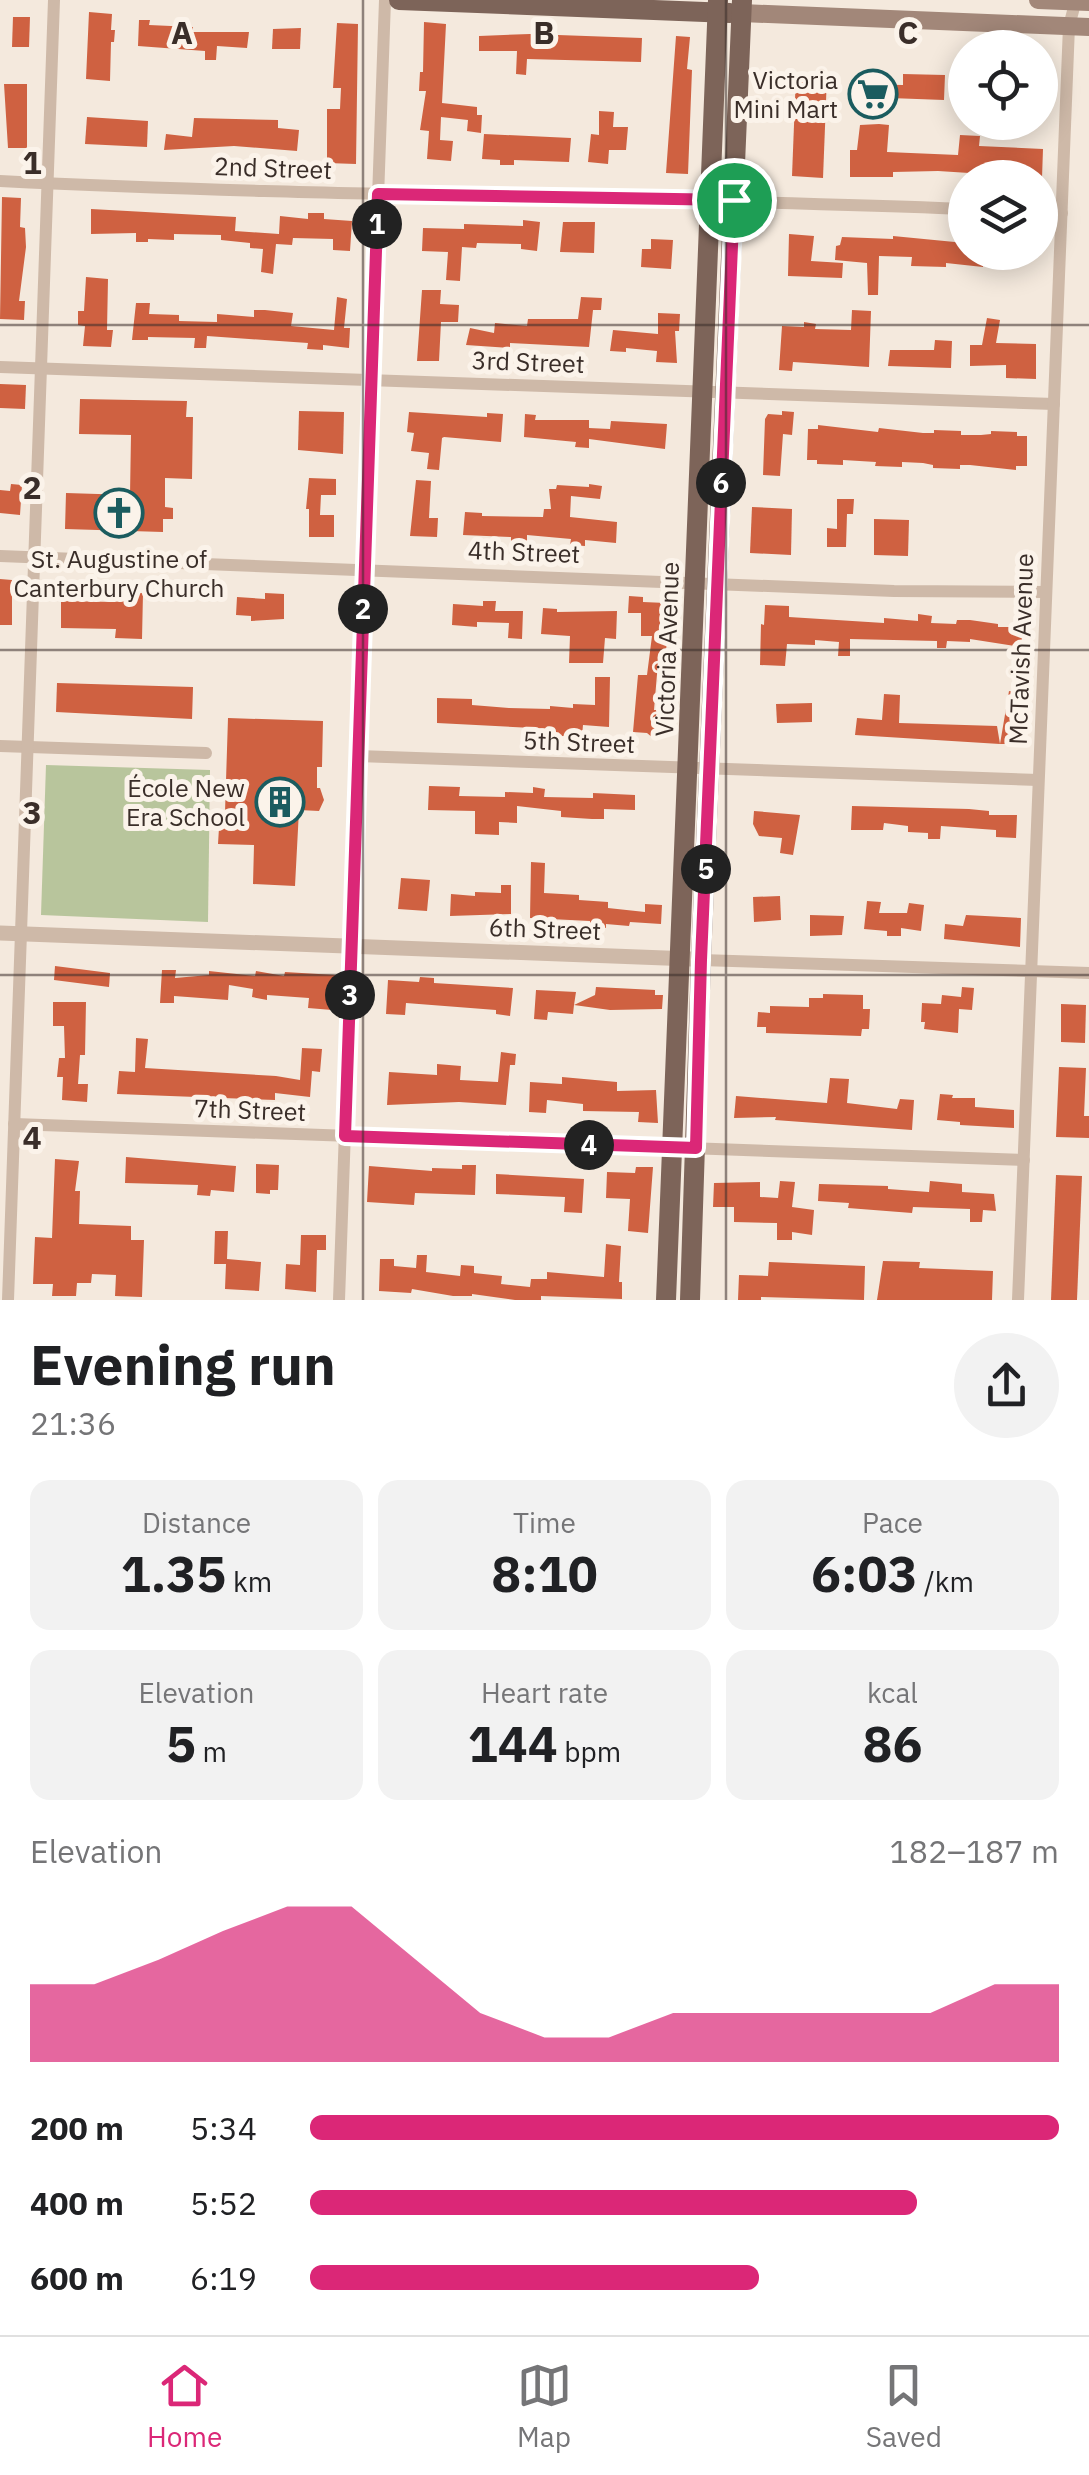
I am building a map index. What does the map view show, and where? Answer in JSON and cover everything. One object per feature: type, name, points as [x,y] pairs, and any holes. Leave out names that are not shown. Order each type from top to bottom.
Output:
[{"type":"main road","points":[[400,0],[742,6],[1089,27]]},
{"type":"main road","points":[[1038,0],[1080,1]]},
{"type":"main road","name":"Victoria Avenue","points":[[690,1300],[696,1148],[688,769],[718,6]]},
{"type":"main road","name":"Victoria Avenue","points":[[666,1300],[673,1148],[710,769],[742,6]]},
{"type":"street","points":[[8,1300],[54,0]]},
{"type":"street","points":[[339,1300],[385,0]]},
{"type":"street","name":"McTavish Avenue","points":[[1018,1300],[1069,26],[1080,1]]},
{"type":"street","name":"2nd Street","points":[[0,181],[948,208]]},
{"type":"street","name":"3rd Street","points":[[0,367],[1054,404]]},
{"type":"street","name":"4th Street","points":[[0,556],[894,591],[1045,592]]},
{"type":"street","points":[[0,746],[206,753]]},
{"type":"street","name":"5th Street","points":[[358,756],[1038,780]]},
{"type":"street","name":"6th Street","points":[[0,933],[1089,973]]},
{"type":"street","name":"7th Street","points":[[14,1124],[1024,1160]]},
{"type":"green space","points":[[46,765],[210,770],[208,922],[41,915]]},
{"type":"building","points":[[89,12],[112,14],[111,30],[115,30],[110,81],[86,79]]},
{"type":"building","points":[[13,17],[30,17],[29,47],[12,47]]},
{"type":"building","points":[[139,20],[150,20],[149,25],[193,27],[192,32],[249,32],[247,48],[217,46],[216,60],[205,60],[205,51],[138,46]]},
{"type":"building","points":[[424,22],[446,24],[442,103],[477,107],[477,115],[482,115],[481,133],[467,131],[468,120],[441,117],[440,140],[453,141],[451,161],[427,159],[429,131],[420,130],[426,91],[419,91]]},
{"type":"building","points":[[337,23],[358,24],[356,164],[327,163],[327,109],[340,109],[341,88],[333,88]]},
{"type":"building","points":[[301,28],[300,49],[272,49],[273,29]]},
{"type":"building","points":[[479,36],[642,38],[641,62],[527,59],[526,75],[516,74],[517,51],[479,51]]},
{"type":"building","points":[[676,36],[690,37],[688,174],[666,173]]},
{"type":"building","points":[[796,74],[827,76],[823,178],[792,176]]},
{"type":"building","points":[[903,74],[945,75],[944,100],[890,98],[890,104],[850,103],[851,84],[903,85]]},
{"type":"building","points":[[4,84],[27,84],[27,148],[8,148]]},
{"type":"building","points":[[599,111],[614,112],[613,127],[628,127],[626,150],[609,150],[608,164],[588,162],[591,134],[599,135]]},
{"type":"building","points":[[87,117],[148,121],[147,147],[85,144]]},
{"type":"building","points":[[194,118],[278,120],[278,128],[299,130],[297,151],[234,146],[164,150],[166,134],[192,137]]},
{"type":"building","points":[[860,125],[889,125],[887,152],[958,155],[960,140],[980,140],[979,146],[1043,149],[1043,160],[948,160],[948,172],[850,177],[850,150],[857,150]]},
{"type":"building","points":[[484,134],[571,138],[569,162],[514,160],[514,165],[500,165],[500,160],[482,159]]},
{"type":"building","points":[[2,197],[21,198],[20,227],[25,228],[26,247],[19,301],[25,301],[24,320],[0,319]]},
{"type":"building","points":[[91,209],[236,217],[235,231],[279,234],[280,216],[308,219],[308,213],[324,213],[324,219],[352,221],[350,251],[333,250],[333,239],[293,238],[292,245],[276,244],[273,274],[261,272],[263,249],[250,248],[250,243],[221,240],[221,235],[174,234],[174,240],[136,242],[136,233],[91,234]]},
{"type":"building","points":[[523,220],[540,222],[537,251],[521,249],[521,244],[477,243],[476,248],[462,247],[460,281],[446,280],[448,252],[422,251],[423,228],[464,229],[464,224],[523,226]]},
{"type":"building","points":[[563,222],[595,222],[594,253],[560,252]]},
{"type":"building","points":[[789,234],[814,236],[811,261],[843,263],[842,278],[788,276]]},
{"type":"building","points":[[842,237],[948,241],[948,263],[946,267],[911,266],[912,257],[879,256],[878,295],[868,295],[867,263],[835,260],[836,246]]},
{"type":"building","points":[[651,239],[673,240],[671,269],[641,267],[642,249],[651,249]]},
{"type":"building","points":[[86,277],[108,279],[107,330],[113,330],[111,347],[83,346],[85,326],[78,325],[78,311],[84,311]]},
{"type":"building","points":[[422,290],[441,290],[440,304],[459,305],[458,322],[441,322],[439,361],[417,361]]},
{"type":"building","points":[[337,297],[347,299],[344,328],[350,328],[349,348],[323,345],[323,350],[307,349],[308,343],[207,336],[206,348],[194,348],[195,338],[132,340],[136,303],[150,303],[149,314],[179,315],[179,321],[217,322],[217,314],[254,317],[254,310],[265,310],[293,313],[291,326],[334,330]]},
{"type":"building","points":[[581,297],[602,298],[601,310],[593,310],[589,347],[466,345],[470,328],[494,333],[495,323],[527,326],[528,319],[578,319]]},
{"type":"building","points":[[852,310],[871,311],[869,367],[793,362],[792,371],[779,370],[782,326],[804,327],[804,322],[816,324],[815,329],[851,330]]},
{"type":"building","points":[[658,313],[680,314],[679,331],[675,331],[677,363],[656,362],[657,351],[610,351],[613,330],[658,334]]},
{"type":"building","points":[[987,318],[1000,320],[996,343],[1036,344],[1036,379],[1006,378],[1006,365],[970,366],[970,345],[982,345]]},
{"type":"building","points":[[935,340],[952,341],[951,368],[888,366],[890,350],[934,350]]},
{"type":"building","points":[[0,384],[26,385],[25,409],[0,408]]},
{"type":"building","points":[[80,399],[187,401],[186,417],[193,417],[192,479],[165,478],[165,507],[173,508],[173,519],[163,519],[163,532],[65,529],[66,493],[130,495],[131,435],[79,434]]},
{"type":"building","points":[[299,411],[344,412],[343,454],[298,450]]},
{"type":"building","points":[[782,411],[794,412],[792,435],[783,434],[780,476],[763,475],[765,419],[768,414],[782,415]]},
{"type":"building","points":[[409,412],[487,417],[487,413],[503,414],[501,442],[444,437],[439,470],[427,469],[429,453],[411,451],[414,433],[407,432]]},
{"type":"building","points":[[525,414],[536,415],[535,420],[589,420],[589,428],[610,429],[611,421],[667,424],[665,449],[589,439],[589,448],[575,447],[576,442],[524,437]]},
{"type":"building","points":[[818,425],[878,432],[879,428],[923,433],[961,431],[961,435],[1017,432],[1017,436],[1027,436],[1027,466],[1016,466],[1016,470],[960,465],[960,469],[902,462],[902,467],[875,466],[876,462],[843,460],[843,465],[817,464],[817,460],[807,460],[808,429],[818,429]]},
{"type":"building","points":[[309,478],[336,479],[336,495],[321,495],[320,515],[334,515],[334,537],[309,537]]},
{"type":"building","points":[[416,480],[431,481],[429,518],[438,518],[437,537],[410,536]]},
{"type":"building","points":[[11,484],[22,485],[20,515],[0,513],[0,490],[10,491]]},
{"type":"building","points":[[602,486],[600,499],[571,496],[570,517],[617,522],[616,543],[585,540],[585,546],[570,545],[571,539],[527,535],[527,544],[511,544],[511,537],[463,535],[465,512],[543,517],[544,509],[551,509],[549,489]]},
{"type":"building","points":[[837,499],[854,499],[853,514],[847,514],[846,547],[827,547],[827,528],[837,529]]},
{"type":"building","points":[[752,507],[792,509],[791,555],[750,553]]},
{"type":"building","points":[[874,519],[909,520],[908,556],[874,555]]},
{"type":"building","points":[[0,579],[12,580],[12,625],[0,625]]},
{"type":"building","points":[[114,593],[143,593],[142,639],[115,638],[116,629],[61,628],[61,601],[114,602]]},
{"type":"building","points":[[265,593],[284,594],[284,619],[251,621],[251,616],[236,615],[237,597],[265,599]]},
{"type":"building","points":[[629,596],[643,597],[643,602],[666,603],[665,619],[660,619],[660,642],[667,643],[664,663],[658,662],[654,710],[661,710],[660,731],[653,738],[647,733],[633,732],[638,675],[647,675],[652,636],[641,636],[641,613],[628,613]]},
{"type":"building","points":[[483,601],[496,601],[495,611],[523,611],[522,639],[508,638],[509,623],[452,625],[453,604],[483,606]]},
{"type":"building","points":[[765,605],[789,606],[789,617],[884,623],[884,618],[918,621],[918,614],[932,616],[931,623],[970,620],[998,627],[1022,627],[1022,647],[970,639],[947,641],[946,648],[937,648],[937,641],[850,639],[850,656],[838,656],[839,642],[815,640],[815,645],[787,644],[785,666],[760,665]]},
{"type":"building","points":[[543,608],[557,612],[617,611],[616,639],[605,638],[603,663],[569,663],[570,636],[541,634]]},
{"type":"building","points":[[595,677],[610,677],[609,727],[583,725],[582,736],[552,736],[552,729],[437,723],[437,698],[472,699],[472,705],[509,708],[595,705]]},
{"type":"building","points":[[57,683],[193,687],[192,719],[56,712]]},
{"type":"building","points":[[1009,691],[1022,693],[1020,744],[1000,744]]},
{"type":"building","points":[[884,694],[900,695],[899,723],[997,726],[1000,744],[855,735],[857,718],[882,720]]},
{"type":"building","points":[[812,703],[812,722],[777,723],[776,704]]},
{"type":"building","name":"École New Era School","points":[[228,718],[323,721],[322,767],[317,767],[317,788],[324,800],[319,811],[299,810],[295,886],[253,884],[254,845],[218,844],[220,812],[225,812]]},
{"type":"building","points":[[429,786],[460,787],[459,796],[505,797],[505,792],[533,793],[533,787],[545,789],[544,797],[635,795],[635,810],[604,809],[604,819],[592,819],[561,817],[561,811],[517,806],[517,823],[499,822],[499,835],[475,834],[475,811],[428,810]]},
{"type":"building","points":[[852,806],[969,809],[989,811],[989,815],[1017,815],[1016,838],[996,837],[996,830],[941,826],[940,839],[928,839],[928,833],[908,832],[908,826],[884,823],[883,830],[851,830]]},
{"type":"building","points":[[754,811],[800,815],[793,855],[780,853],[782,838],[759,836],[753,824]]},
{"type":"building","points":[[531,862],[545,863],[544,893],[579,895],[579,900],[608,902],[608,908],[645,912],[645,904],[662,905],[661,924],[630,922],[629,926],[606,924],[606,928],[590,926],[590,921],[530,918]]},
{"type":"building","points":[[401,878],[430,880],[427,911],[398,909]]},
{"type":"building","points":[[501,885],[511,885],[511,914],[450,916],[451,894],[501,893]]},
{"type":"building","points":[[780,896],[781,920],[754,922],[753,897]]},
{"type":"building","points":[[867,901],[881,902],[879,913],[907,913],[909,903],[924,905],[921,931],[901,928],[901,936],[887,936],[887,931],[864,929]]},
{"type":"building","points":[[810,915],[844,916],[842,935],[810,936]]},
{"type":"building","points":[[966,915],[1021,918],[1020,947],[944,939],[945,924],[963,926]]},
{"type":"building","points":[[55,966],[110,973],[109,987],[54,980]]},
{"type":"building","points":[[162,970],[176,970],[175,978],[209,975],[209,971],[255,976],[256,971],[284,976],[285,972],[335,975],[332,1010],[308,1008],[309,998],[252,997],[253,989],[229,985],[228,1000],[174,996],[174,1003],[160,1003]]},
{"type":"building","points":[[420,977],[434,978],[434,983],[513,988],[510,1016],[496,1014],[496,1010],[406,1003],[405,1015],[386,1014],[388,980],[419,982]]},
{"type":"building","points":[[596,987],[655,990],[655,995],[663,995],[662,1009],[610,1010],[574,1005],[595,995]]},
{"type":"building","points":[[962,987],[974,988],[972,1010],[959,1009],[958,1033],[924,1029],[922,1003],[941,1004],[942,995],[961,997]]},
{"type":"building","points":[[536,990],[576,992],[573,1014],[548,1012],[547,1020],[534,1019]]},
{"type":"building","points":[[823,994],[863,995],[863,1009],[870,1009],[869,1029],[862,1029],[861,1036],[766,1033],[766,1027],[757,1027],[758,1012],[770,1013],[770,1006],[809,1007],[809,998],[823,998]]},
{"type":"building","points":[[53,1002],[86,1002],[85,1055],[80,1055],[78,1084],[88,1084],[87,1102],[62,1100],[63,1077],[57,1077],[59,1058],[65,1058],[64,1026],[53,1026]]},
{"type":"building","points":[[1061,1004],[1086,1005],[1085,1043],[1061,1042]]},
{"type":"building","points":[[136,1038],[148,1039],[145,1068],[300,1080],[302,1048],[322,1049],[320,1072],[312,1071],[310,1097],[275,1093],[275,1100],[117,1094],[119,1071],[135,1072]]},
{"type":"building","points":[[501,1052],[516,1054],[515,1065],[510,1065],[506,1105],[387,1105],[389,1072],[437,1075],[437,1064],[461,1066],[460,1080],[498,1082]]},
{"type":"building","points":[[1059,1067],[1086,1068],[1084,1116],[1089,1116],[1089,1138],[1056,1137]]},
{"type":"building","points":[[562,1077],[617,1082],[617,1091],[656,1090],[658,1123],[638,1122],[639,1112],[583,1111],[583,1104],[547,1100],[546,1113],[529,1112],[530,1082],[562,1084]]},
{"type":"building","points":[[830,1078],[849,1079],[847,1103],[897,1109],[900,1099],[914,1100],[912,1130],[775,1120],[776,1117],[734,1118],[736,1096],[827,1103]]},
{"type":"building","points":[[940,1094],[975,1098],[975,1107],[1014,1110],[1014,1128],[937,1120]]},
{"type":"building","points":[[126,1157],[236,1166],[234,1192],[211,1190],[210,1196],[197,1195],[198,1185],[125,1183]]},
{"type":"building","points":[[55,1159],[79,1161],[75,1191],[80,1191],[79,1224],[131,1226],[131,1240],[144,1240],[142,1297],[115,1296],[116,1275],[92,1274],[91,1283],[77,1283],[76,1296],[52,1296],[53,1284],[33,1284],[35,1237],[52,1238]]},
{"type":"building","points":[[256,1164],[279,1165],[278,1190],[256,1193]]},
{"type":"building","points":[[462,1165],[476,1165],[475,1195],[415,1193],[414,1205],[367,1202],[369,1166],[432,1171],[462,1169]]},
{"type":"building","points":[[636,1167],[653,1167],[648,1233],[628,1231],[630,1199],[606,1198],[607,1172],[635,1173]]},
{"type":"building","points":[[496,1174],[584,1179],[582,1213],[564,1212],[565,1197],[496,1194]]},
{"type":"building","points":[[1056,1175],[1082,1176],[1077,1300],[1051,1300]]},
{"type":"building","points":[[780,1181],[795,1182],[792,1207],[814,1210],[812,1235],[792,1232],[792,1240],[777,1240],[777,1223],[734,1222],[734,1207],[713,1207],[714,1183],[760,1182],[760,1197],[778,1198]]},
{"type":"building","points":[[930,1181],[962,1184],[962,1192],[994,1194],[996,1211],[983,1210],[982,1222],[970,1222],[970,1209],[913,1207],[912,1213],[848,1208],[849,1203],[818,1201],[819,1184],[888,1186],[929,1192]]},
{"type":"building","points":[[215,1231],[228,1231],[227,1259],[261,1262],[259,1291],[225,1289],[226,1264],[214,1264]]},
{"type":"building","points":[[301,1235],[326,1235],[326,1250],[317,1250],[316,1292],[285,1289],[286,1264],[300,1265]]},
{"type":"building","points":[[606,1244],[621,1246],[622,1299],[541,1296],[541,1300],[515,1300],[412,1289],[411,1293],[379,1291],[380,1259],[394,1259],[394,1266],[416,1268],[417,1255],[427,1255],[426,1272],[460,1276],[461,1265],[474,1266],[474,1273],[502,1276],[501,1284],[530,1287],[531,1279],[547,1279],[547,1272],[604,1277]]},
{"type":"building","points":[[883,1261],[920,1262],[919,1268],[993,1271],[992,1300],[877,1300]]},
{"type":"building","points":[[769,1262],[865,1266],[864,1300],[738,1300],[739,1275],[768,1276]]},
{"type":"place","name":"Victoria Mini Mart","points":[[873,94]]},
{"type":"place","name":"St. Augustine of Canterbury Church","points":[[119,513]]},
{"type":"place","name":"École New Era School","points":[[280,802]]},
{"type":"route","points":[[378,194],[734,200],[696,1148],[345,1136],[378,194]]}]
